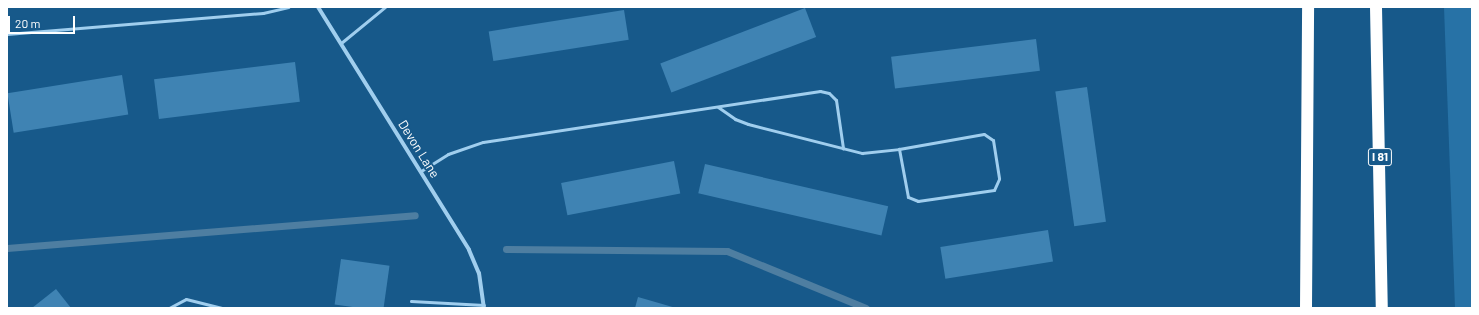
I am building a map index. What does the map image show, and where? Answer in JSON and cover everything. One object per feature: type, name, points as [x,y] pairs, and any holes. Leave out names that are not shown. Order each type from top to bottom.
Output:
[{"type":"highway","points":[[1306,308],[1308,7]]},
{"type":"highway","name":"I 81","points":[[1376,7],[1382,308]]},
{"type":"street","name":"Devon Lane","points":[[318,7],[421,171],[472,256],[479,273],[484,306]]},
{"type":"lane","points":[[7,34],[263,13],[288,7]]},
{"type":"lane","points":[[340,43],[385,7]]},
{"type":"lane","points":[[421,171],[448,154],[478,143],[824,91],[836,100],[843,148]]},
{"type":"lane","points":[[718,107],[743,123],[870,154],[899,149],[988,135],[993,140],[999,182],[989,192],[915,201],[906,194],[899,149]]},
{"type":"lane","points":[[169,308],[186,299],[223,308]]},
{"type":"lane","points":[[411,300],[484,306]]},
{"type":"shaded area","points":[[1444,7],[1472,7],[1472,308],[1455,308]]},
{"type":"building","points":[[805,8],[816,37],[671,92],[660,64]]},
{"type":"building","points":[[624,10],[629,40],[493,61],[489,31]]},
{"type":"building","points":[[1036,39],[1040,71],[895,89],[891,57]]},
{"type":"building","points":[[295,62],[300,102],[159,119],[154,79]]},
{"type":"building","points":[[122,75],[128,115],[14,133],[7,93]]},
{"type":"building","points":[[1087,87],[1106,222],[1074,226],[1055,91]]},
{"type":"building","points":[[674,161],[680,193],[567,215],[561,183]]},
{"type":"building","points":[[705,164],[888,206],[881,236],[698,193]]},
{"type":"building","points":[[1048,230],[1053,262],[945,279],[940,247]]},
{"type":"building","points":[[341,259],[390,266],[384,308],[359,308],[335,305]]},
{"type":"building","points":[[56,289],[71,308],[32,308]]},
{"type":"building","points":[[638,297],[676,308],[635,308]]},
{"type":"waterway","points":[[7,248],[415,215]]},
{"type":"waterway","points":[[506,249],[727,251],[866,308]]}]
